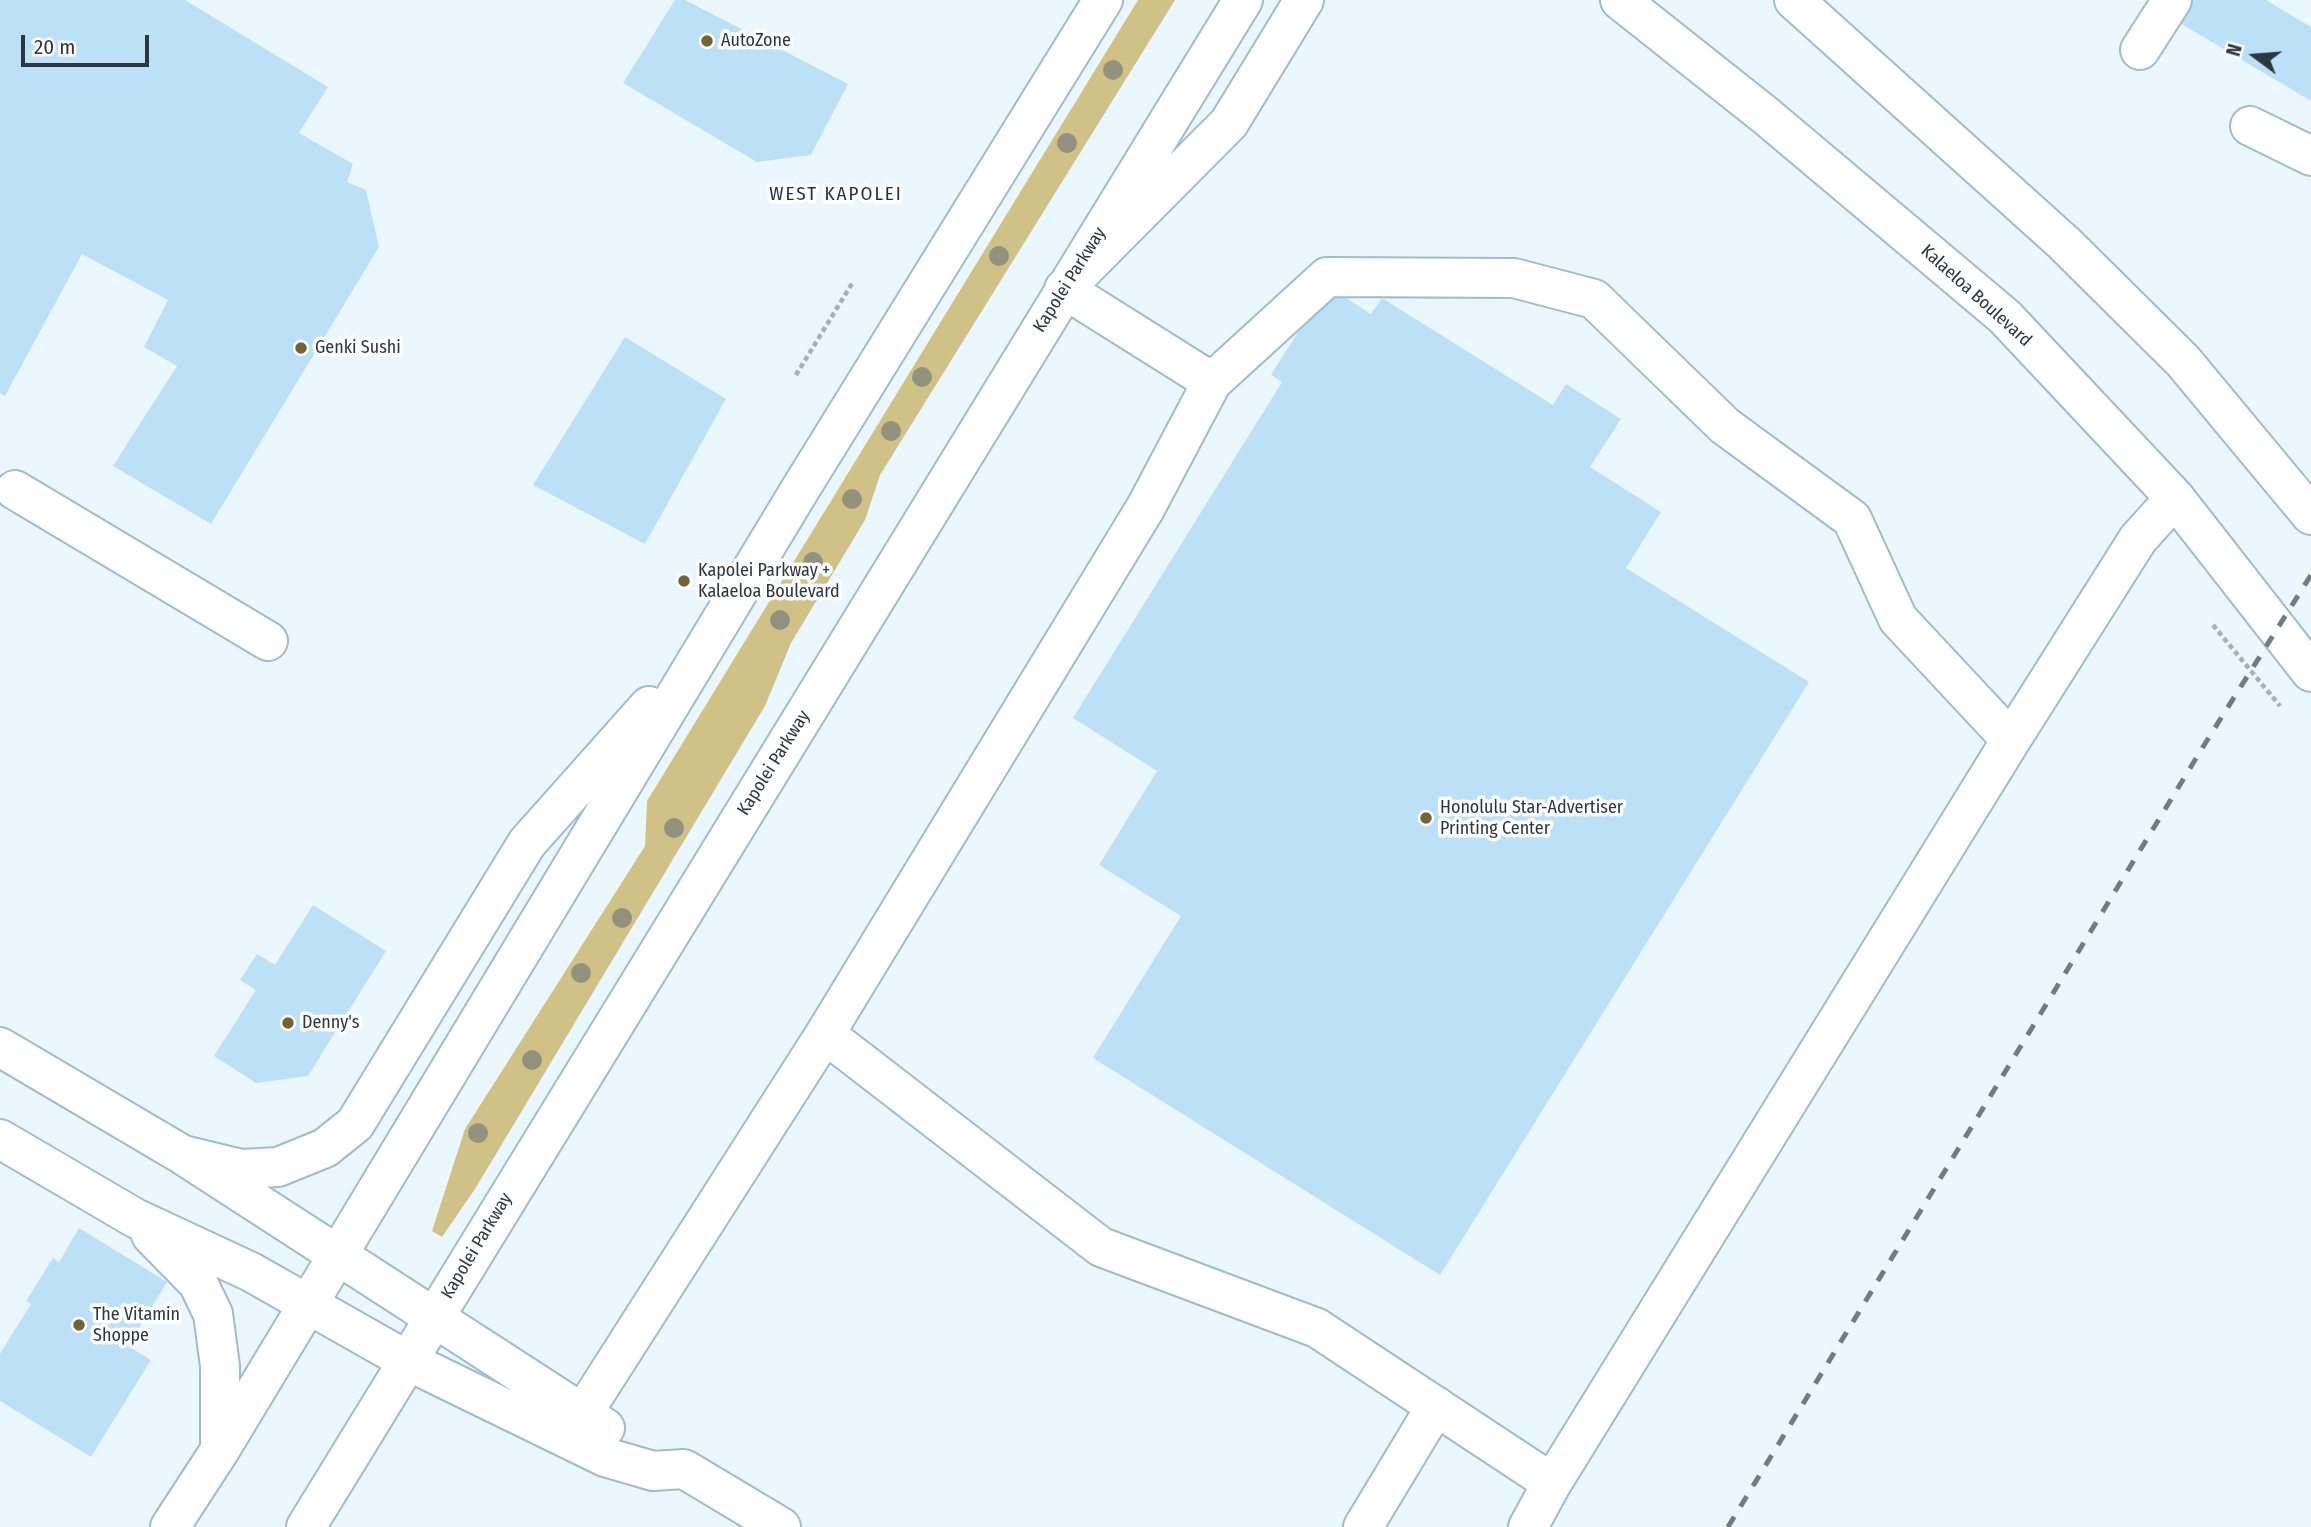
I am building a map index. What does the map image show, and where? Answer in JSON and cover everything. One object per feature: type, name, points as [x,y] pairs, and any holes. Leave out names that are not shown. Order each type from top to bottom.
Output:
[{"type":"street","name":"Kapolei Parkway","points":[[306,1527],[1243,0]]},
{"type":"street","points":[[1212,382],[1064,289],[1229,123],[1304,0]]},
{"type":"street","name":"Kalaeloa Boulevard","points":[[1620,0],[1765,116],[2005,317],[2175,498],[2311,672]]},
{"type":"street","points":[[1794,0],[2064,243],[2183,360],[2311,515]]},
{"type":"street","points":[[2140,50],[2172,0]]},
{"type":"street","points":[[170,1527],[220,1450],[713,634],[1102,1]]},
{"type":"street","points":[[2250,126],[2311,156]]},
{"type":"street","points":[[583,1413],[825,1034],[1146,507],[1212,382],[1327,277],[1514,278],[1594,299],[1725,426],[1852,519],[1898,619],[2011,740]]},
{"type":"street","points":[[15,490],[268,641]]},
{"type":"street","points":[[1528,1527],[1552,1483],[2011,740],[2138,540],[2175,498]]},
{"type":"street","points":[[183,1155],[241,1169],[278,1167],[325,1149],[355,1124],[527,843],[713,634]]},
{"type":"street","points":[[825,1034],[1101,1247],[1317,1328],[1552,1483]]},
{"type":"street","points":[[0,1047],[183,1155],[583,1413],[616,1436],[653,1472]]},
{"type":"street","points":[[0,1139],[135,1218],[251,1272],[408,1361],[605,1457],[653,1472],[684,1469],[781,1527]]},
{"type":"street","points":[[135,1218],[198,1283],[213,1314],[220,1366],[220,1450]]},
{"type":"street","points":[[1363,1527],[1436,1406]]},
{"type":"path","points":[[796,375],[853,282]]},
{"type":"path","points":[[2213,625],[2280,706]]},
{"type":"shaded area","points":[[1138,0],[1175,0],[880,475],[865,520],[791,643],[765,706],[475,1189],[442,1237],[432,1231],[465,1129],[645,846],[647,801]]},
{"type":"building","points":[[0,0],[185,0],[328,87],[299,133],[353,164],[347,182],[366,190],[379,247],[211,524],[113,466],[177,366],[144,347],[168,300],[82,254],[5,396],[0,393]]},
{"type":"building","name":"AutoZone","points":[[675,0],[685,0],[848,84],[811,155],[757,162],[623,83]]},
{"type":"building","points":[[2194,0],[2266,0],[2311,27],[2311,101],[2180,23]]},
{"type":"building","name":"Honolulu Star-Advertiser Printing Center","points":[[1327,286],[1371,314],[1382,298],[1553,405],[1566,384],[1621,419],[1590,467],[1661,512],[1626,568],[1809,682],[1440,1275],[1093,1058],[1181,916],[1099,865],[1157,771],[1073,718],[1282,382],[1271,375]]},
{"type":"building","points":[[625,337],[726,399],[645,544],[533,485]]},
{"type":"building","name":"Denny's","points":[[313,905],[386,951],[308,1076],[256,1083],[214,1056],[256,990],[240,980],[257,954],[275,965]]},
{"type":"building","name":"The Vitamin Shoppe","points":[[79,1228],[167,1282],[128,1346],[151,1360],[91,1457],[0,1401],[0,1354],[31,1304],[26,1301],[53,1258],[59,1262]]},
{"type":"railway","points":[[1728,1527],[2206,742],[2311,575]]},
{"type":"place","name":"AutoZone","points":[[707,41]]},
{"type":"place","name":"Genki Sushi","points":[[301,348]]},
{"type":"place","name":"Kapolei Parkway + Kalaeloa Boulevard","points":[[684,581]]},
{"type":"place","name":"Honolulu Star-Advertiser Printing Center","points":[[1426,818]]},
{"type":"place","name":"Denny's","points":[[288,1023]]},
{"type":"place","name":"The Vitamin Shoppe","points":[[79,1325]]},
{"type":"district","name":"WEST KAPOLEI","points":[[836,195]]}]
